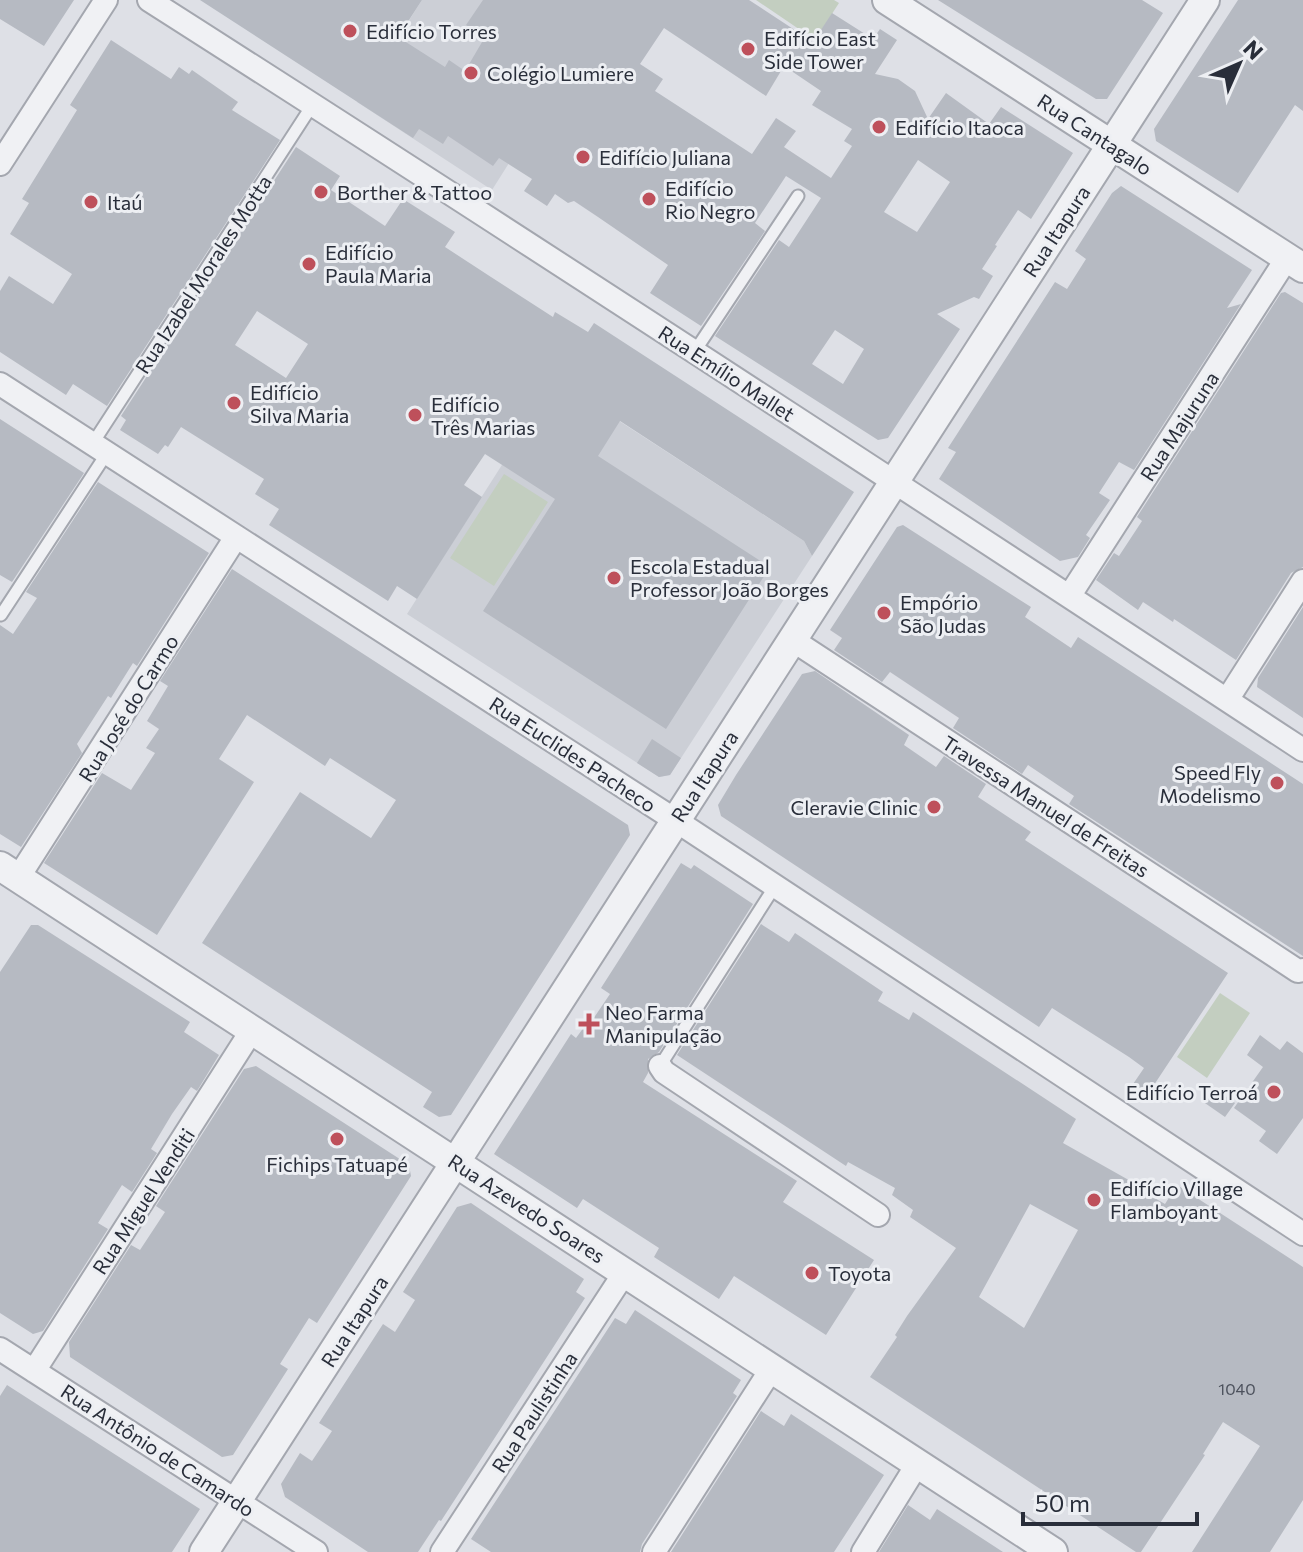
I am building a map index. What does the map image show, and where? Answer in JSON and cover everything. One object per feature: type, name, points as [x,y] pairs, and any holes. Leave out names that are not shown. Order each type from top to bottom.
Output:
[{"type":"street","points":[[0,164],[106,0]]},
{"type":"street","name":"Rua Emílio Mallet","points":[[149,0],[695,351],[1303,750]]},
{"type":"street","name":"Rua Itapura","points":[[204,1552],[1205,0]]},
{"type":"street","name":"Rua Cantagalo","points":[[902,4],[1295,263]]},
{"type":"street","name":"Rua Majuruna","points":[[1070,595],[1295,263]]},
{"type":"street","name":"Rua Euclides Pacheco","points":[[0,384],[675,820],[1303,1234]]},
{"type":"street","name":"Rua José do Carmo","points":[[9,872],[236,537]]},
{"type":"street","points":[[1227,700],[1303,581]]},
{"type":"street","name":"Travessa Manuel de Freitas","points":[[791,639],[1298,971],[1303,970]]},
{"type":"street","name":"Rua Azevedo Soares","points":[[9,872],[1053,1552]]},
{"type":"street","name":"Rua Miguel Venditi","points":[[34,1371],[252,1030]]},
{"type":"street","points":[[660,1066],[664,1072],[878,1215]]},
{"type":"street","name":"Rua Paulistinha","points":[[442,1552],[625,1272]]},
{"type":"street","name":"Rua Antônio de Camardo","points":[[0,1349],[316,1552]]},
{"type":"street","points":[[654,1552],[772,1368]]},
{"type":"street","points":[[863,1552],[918,1463]]},
{"type":"lane","name":"Rua Izabel Morales Motta","points":[[1,615],[100,448],[313,104]]},
{"type":"lane","points":[[695,351],[798,196]]},
{"type":"lane","points":[[660,1066],[775,886]]},
{"type":"shaded area","name":"Colégio Lumiere","points":[[422,0],[516,0],[511,160],[492,190],[357,102]]},
{"type":"shaded area","name":"Escola Estadual Professor João Borges","points":[[556,380],[804,541],[812,556],[670,775],[659,777],[407,614]]},
{"type":"green space","points":[[756,0],[834,0],[839,3],[815,40]]},
{"type":"green space","points":[[504,474],[548,502],[494,586],[450,558]]},
{"type":"green space","points":[[1220,993],[1250,1013],[1207,1078],[1177,1057]]},
{"type":"building","points":[[0,0],[74,0],[44,46],[0,19]]},
{"type":"building","points":[[200,0],[422,0],[398,37],[445,67],[449,60],[465,71],[485,37],[466,25],[483,0],[749,0],[813,42],[832,13],[873,39],[880,29],[897,40],[875,74],[898,79],[915,91],[928,119],[946,93],[989,124],[1001,107],[1073,153],[1031,219],[1018,210],[995,245],[982,269],[993,276],[979,299],[974,297],[937,314],[960,329],[888,438],[878,440],[715,336],[779,240],[789,247],[821,198],[786,176],[755,223],[765,231],[701,326],[650,293],[668,265],[574,201],[568,203],[555,194],[547,206],[524,191],[532,179],[499,158],[493,166],[448,136],[443,144],[419,129],[413,138]],"holes":[[[664,28],[766,96],[784,66],[821,91],[812,105],[852,129],[844,141],[852,146],[831,178],[784,147],[796,131],[776,118],[752,154],[655,91],[663,79],[640,64]],[[918,160],[950,182],[917,232],[884,212]],[[835,330],[864,349],[843,384],[812,364]]]},
{"type":"building","points":[[938,0],[1142,0],[1163,13],[1107,99],[1096,99]]},
{"type":"building","points":[[1238,0],[1303,0],[1303,111],[1295,105],[1238,193],[1156,141],[1154,129]]},
{"type":"building","points":[[111,40],[171,79],[179,67],[189,74],[192,70],[238,102],[232,110],[280,140],[107,406],[73,384],[66,395],[0,352],[0,291],[9,276],[53,304],[72,274],[10,234],[29,203],[22,199],[77,110],[70,105]]},
{"type":"building","points":[[296,147],[340,176],[331,190],[385,226],[403,199],[455,232],[445,247],[491,277],[553,317],[555,312],[588,332],[594,323],[854,492],[812,556],[804,541],[620,421],[598,456],[770,567],[666,729],[483,611],[555,499],[485,454],[464,485],[482,497],[417,599],[397,586],[388,601],[269,525],[279,509],[255,494],[264,479],[181,427],[168,447],[165,445],[158,454],[120,430],[126,420],[121,416]],"holes":[[[257,311],[308,344],[286,378],[235,345]]]},
{"type":"building","points":[[1121,186],[1252,270],[1227,308],[1241,304],[1134,470],[1119,462],[1099,493],[1110,500],[1086,535],[1090,538],[1078,557],[1060,561],[939,479],[956,452],[948,448],[1055,282],[1067,289],[1086,259],[1075,251],[1112,193]]},
{"type":"building","points":[[1285,292],[1303,303],[1303,567],[1291,573],[1236,660],[1143,602],[1138,610],[1096,580],[1114,553],[1119,556],[1142,521],[1137,517],[1281,293]]},
{"type":"building","points":[[0,419],[84,473],[12,582],[0,575]]},
{"type":"building","points":[[98,482],[209,553],[137,666],[133,663],[77,744],[82,753],[21,847],[0,834],[0,625],[13,634],[37,598],[26,592]]},
{"type":"building","points":[[903,525],[1031,607],[1025,617],[1071,648],[1078,637],[1303,784],[1303,956],[1069,804],[1074,796],[1028,765],[1022,774],[953,728],[959,718],[890,672],[882,682],[834,650],[842,638],[830,630],[897,527]]},
{"type":"building","points":[[232,569],[628,825],[630,835],[451,1115],[439,1117],[423,1107],[432,1092],[202,943],[300,792],[371,838],[396,800],[330,758],[325,766],[247,715],[219,759],[254,782],[157,935],[44,863],[102,773],[131,790],[155,753],[146,748],[159,729],[147,721],[168,686],[160,681]]},
{"type":"building","points":[[1303,607],[1303,718],[1257,687],[1258,678]]},
{"type":"building","points":[[815,671],[909,735],[904,745],[936,767],[944,756],[986,784],[978,797],[1031,832],[1025,840],[1228,973],[1146,1097],[1131,1087],[1144,1068],[1129,1057],[1052,1008],[1039,1027],[721,816],[718,805],[736,775],[802,674]]},
{"type":"building","points":[[652,739],[681,758],[670,775],[659,777],[637,763]]},
{"type":"building","points":[[681,863],[691,869],[694,865],[753,904],[659,1052],[648,1059],[648,1073],[643,1082],[797,1181],[783,1202],[874,1260],[826,1335],[734,1276],[719,1299],[654,1257],[659,1248],[583,1199],[577,1208],[494,1154],[571,1034],[576,1038],[587,1023],[589,1025],[610,994],[601,988]]},
{"type":"building","points":[[761,924],[789,942],[795,933],[883,992],[878,1001],[909,1020],[913,1012],[1076,1119],[1063,1143],[1165,1204],[1177,1185],[1303,1267],[1303,1500],[1270,1552],[1192,1552],[1260,1446],[1223,1422],[1141,1552],[1136,1552],[870,1377],[907,1316],[956,1248],[910,1217],[913,1210],[892,1195],[895,1188],[848,1162],[846,1166],[677,1055]],"holes":[[[1030,1204],[1078,1230],[1024,1328],[979,1297]]]},
{"type":"building","points":[[31,925],[38,925],[190,1022],[184,1032],[219,1055],[197,1091],[191,1087],[172,1114],[151,1149],[157,1153],[132,1192],[122,1185],[98,1223],[108,1229],[43,1331],[33,1334],[0,1313],[0,972]]},
{"type":"building","name":"Edifício Terroá","points":[[1260,1035],[1280,1050],[1287,1041],[1303,1053],[1303,1118],[1277,1154],[1259,1141],[1266,1131],[1234,1108],[1263,1067],[1247,1055]]},
{"type":"building","points":[[256,1066],[409,1165],[411,1176],[317,1323],[309,1318],[280,1364],[288,1369],[233,1455],[222,1457],[70,1357],[69,1342],[131,1245],[140,1250],[165,1212],[156,1206],[244,1069]]},
{"type":"building","points":[[1212,1086],[1235,1103],[1225,1117],[1202,1101]]},
{"type":"building","points":[[471,1203],[584,1279],[576,1292],[585,1298],[418,1552],[368,1552],[285,1497],[281,1484],[300,1453],[312,1461],[332,1431],[319,1423],[383,1324],[395,1332],[415,1300],[403,1292],[457,1207]]},
{"type":"building","points":[[635,1310],[741,1380],[733,1393],[737,1396],[642,1544],[640,1552],[491,1552],[471,1539],[615,1318],[626,1324]]},
{"type":"building","points":[[7,1385],[200,1509],[172,1552],[0,1552],[0,1396]]},
{"type":"building","points":[[761,1411],[784,1426],[791,1414],[884,1475],[834,1552],[671,1552]]},
{"type":"building","points":[[908,1505],[930,1520],[937,1509],[1003,1552],[879,1552]]},
{"type":"place","name":"Edifício Torres","points":[[350,31]]},
{"type":"place","name":"Edifício East Side Tower","points":[[748,49]]},
{"type":"place","name":"Colégio Lumiere","points":[[471,73]]},
{"type":"place","name":"Edifício Itaoca","points":[[879,127]]},
{"type":"place","name":"Edifício Juliana","points":[[583,157]]},
{"type":"place","name":"Borther & Tattoo","points":[[321,192]]},
{"type":"place","name":"Edifício Rio Negro","points":[[649,199]]},
{"type":"place","name":"Itaú","points":[[91,202]]},
{"type":"place","name":"Edifício Paula Maria","points":[[309,264]]},
{"type":"place","name":"Edifício Silva Maria","points":[[234,403]]},
{"type":"place","name":"Edifício Três Marias","points":[[415,415]]},
{"type":"place","name":"Escola Estadual Professor João Borges","points":[[614,578]]},
{"type":"place","name":"Empório São Judas","points":[[884,613]]},
{"type":"place","name":"Speed Fly Modelismo","points":[[1277,783]]},
{"type":"place","name":"Cleravie Clinic","points":[[934,807]]},
{"type":"place","name":"Neo Farma Manipulação","points":[[589,1024]]},
{"type":"place","name":"Edifício Terroá","points":[[1274,1092]]},
{"type":"place","name":"Fichips Tatuapé","points":[[337,1139]]},
{"type":"place","name":"Edifício Village Flamboyant","points":[[1094,1200]]},
{"type":"place","name":"Toyota","points":[[812,1273]]}]
